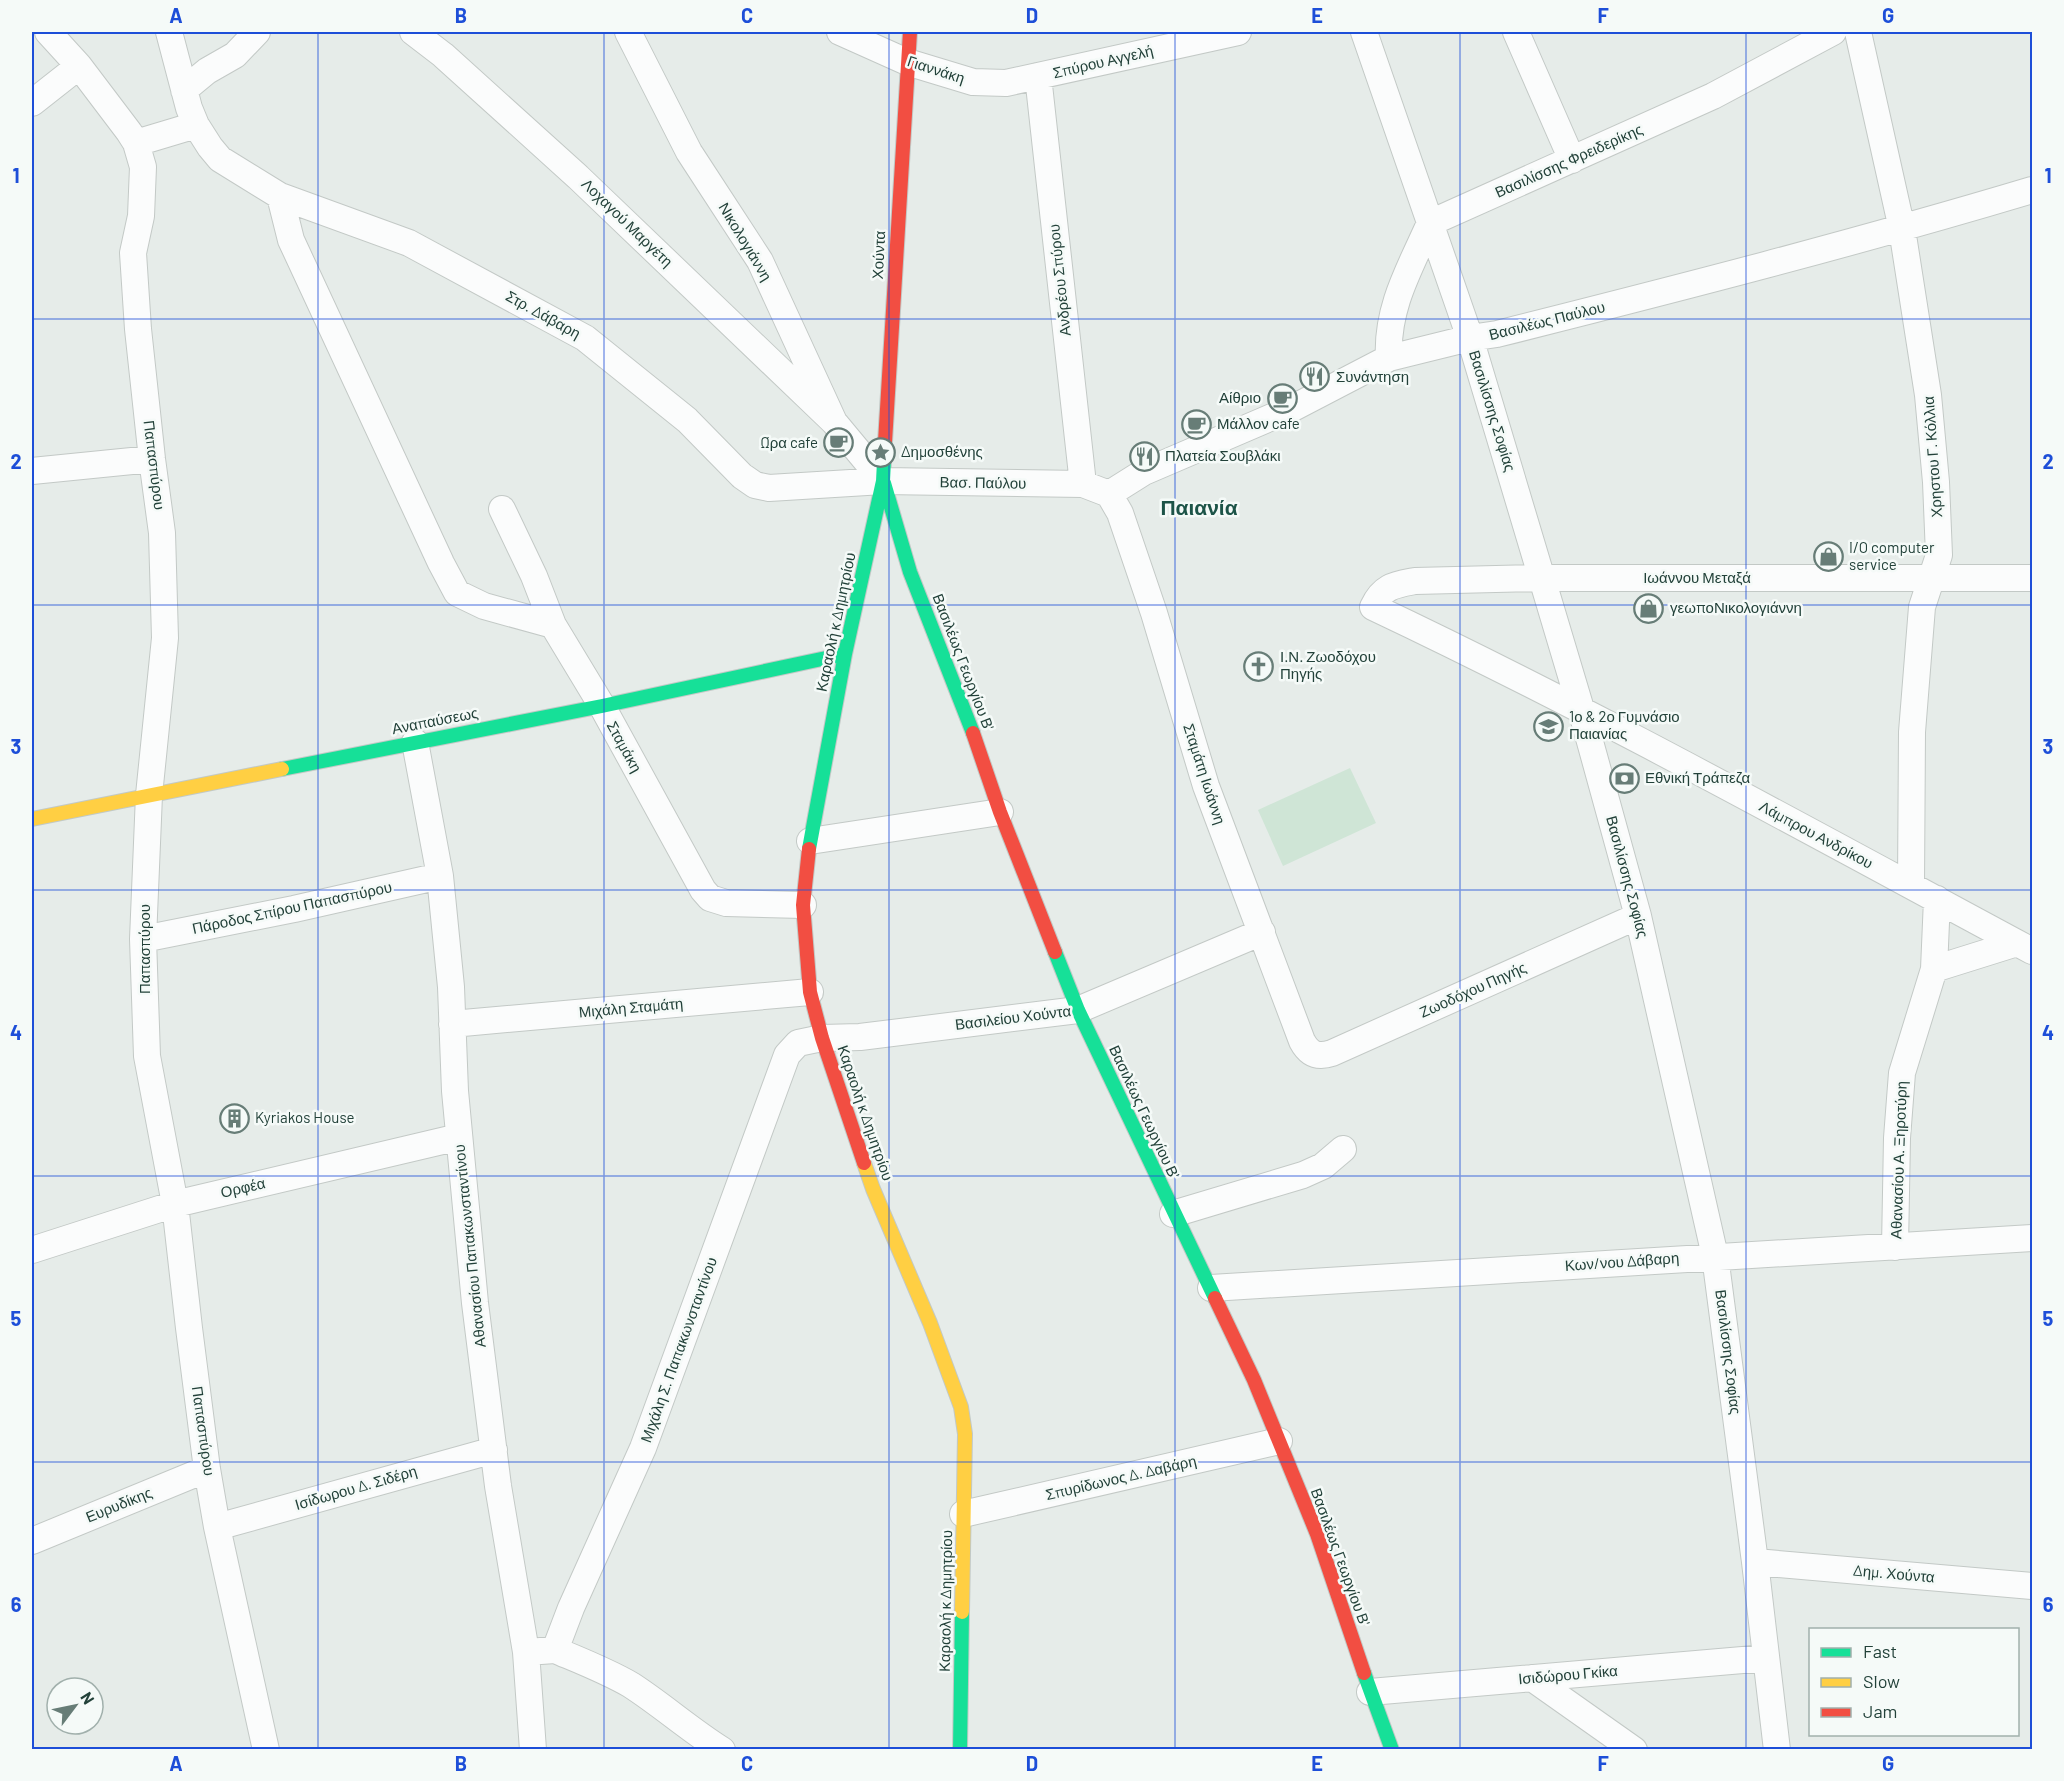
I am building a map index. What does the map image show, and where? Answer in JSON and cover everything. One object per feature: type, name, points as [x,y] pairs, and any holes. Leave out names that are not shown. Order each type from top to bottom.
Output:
[{"type":"street","points":[[48,32],[79,66],[136,143],[196,125]]},
{"type":"street","name":"Στρ. Δάβαρη","points":[[169,32],[196,125],[220,159],[280,196],[410,243],[585,338],[687,420],[742,476],[755,485],[769,488],[883,481]]},
{"type":"street","points":[[184,90],[207,71],[235,55],[257,32]]},
{"type":"street","name":"Λοχαγού Μαργέτη","points":[[413,32],[443,55],[578,177],[834,422]]},
{"type":"street","name":"Νικολογιάννη","points":[[628,32],[689,152],[760,261],[834,422],[883,481]]},
{"type":"street","name":"Γιαννάκη","points":[[840,32],[907,62],[973,82],[1006,83],[1038,76]]},
{"type":"street","name":"Χούντα","points":[[883,481],[910,32]]},
{"type":"street","name":"Σπύρου Αγγελή","points":[[1038,76],[1238,32]]},
{"type":"street","name":"Βασιλίσσης Σοφίας","points":[[1364,32],[1470,338],[1581,709],[1638,916],[1715,1256],[1777,1749]]},
{"type":"street","points":[[1516,32],[1572,160]]},
{"type":"street","name":"Βασιλίσσης Φρειδερίκης","points":[[1430,223],[1713,96],[1833,32]]},
{"type":"street","name":"Χρηστου Γ. Κόλλια","points":[[1858,32],[1902,229],[1928,395],[1940,555],[1922,607],[1912,732],[1911,885]]},
{"type":"street","points":[[32,103],[79,66]]},
{"type":"street","name":"Ανδρέου Σπύρου","points":[[1038,76],[1083,484]]},
{"type":"street","name":"Παπασπύρου","points":[[136,143],[143,167],[141,216],[133,253],[138,329],[162,533],[165,638],[149,795],[143,939],[147,1056],[175,1204],[207,1469],[217,1527],[266,1749]]},
{"type":"street","name":"Βασιλέως Παύλου","points":[[1109,494],[1144,472],[1293,408],[1389,358],[1470,338],[1497,334],[1655,294],[1902,229],[2032,190]]},
{"type":"street","points":[[280,196],[291,240],[457,593],[484,606],[553,625]]},
{"type":"street","points":[[1389,358],[1390,322],[1397,295],[1430,223]]},
{"type":"street","points":[[32,471],[152,459]]},
{"type":"street","name":"Βασ. Παύλου","points":[[883,481],[1083,484]]},
{"type":"street","name":"Καραολή κ Δημητρίου","points":[[883,481],[845,654],[810,841],[803,905],[810,992],[822,1038],[873,1189],[930,1323],[961,1407],[965,1434],[960,1749]]},
{"type":"street","name":"Βασιλέως Γεωργίου Β'","points":[[883,481],[910,572],[964,709],[1000,812],[1078,1010],[1173,1214],[1254,1380],[1317,1534],[1370,1692],[1392,1749]]},
{"type":"street","points":[[1083,484],[1109,494]]},
{"type":"street","name":"Σταμάτη Ιωάννη","points":[[1109,494],[1120,513],[1154,614],[1206,786],[1302,1041],[1308,1051]]},
{"type":"street","name":"Σταμάκη","points":[[502,509],[534,576],[553,625],[602,706],[703,890],[710,898],[726,903],[803,905]]},
{"type":"street","name":"Ιωάννου Μεταξά","points":[[1373,607],[1383,590],[1415,581],[1541,578],[2032,578]]},
{"type":"street","name":"Λάμπρου Ανδρίκου","points":[[1373,607],[1467,651],[1581,709],[2025,947]]},
{"type":"street","name":"Αναπαύσεως","points":[[32,819],[602,706],[845,654]]},
{"type":"street","name":"Αθανασίου Παπακωνσταντίνου","points":[[415,742],[440,876],[451,987],[455,1091],[475,1302],[494,1450],[526,1652],[533,1749]]},
{"type":"street","points":[[810,841],[1000,812]]},
{"type":"street","name":"Πάροδος Σπίρου Παπασπύρου","points":[[143,939],[294,909],[440,876]]},
{"type":"street","name":"Αθανασίου Α. Ξηροτύρη","points":[[1895,1247],[1897,1138],[1902,1073],[1934,969],[1937,899]]},
{"type":"street","name":"Ζωοδόχου Πηγής","points":[[1308,1051],[1323,1056],[1332,1053],[1638,916]]},
{"type":"street","name":"Βασιλείου Χούντα","points":[[822,1038],[860,1037],[1078,1010],[1262,932]]},
{"type":"street","points":[[1934,969],[2025,947]]},
{"type":"street","name":"Μιχάλη Σταμάτη","points":[[453,1024],[810,992]]},
{"type":"street","name":"Μιχάλη Σ. Παπακωνσταντίνου","points":[[555,1650],[643,1448],[787,1055],[798,1043],[822,1038]]},
{"type":"street","name":"Ορφέα","points":[[32,1250],[175,1204],[459,1137]]},
{"type":"street","points":[[1173,1214],[1303,1175],[1323,1166],[1343,1149]]},
{"type":"street","name":"Κων/νου Δάβαρη","points":[[1211,1288],[2032,1238]]},
{"type":"street","name":"Σπυρίδωνος Δ. Δαβάρη","points":[[963,1514],[1279,1441]]},
{"type":"street","name":"Ισίδωρου Δ. Σιδέρη","points":[[217,1527],[494,1450]]},
{"type":"street","name":"Ευρυδίκης","points":[[32,1541],[207,1469]]},
{"type":"street","name":"Δημ. Χούντα","points":[[1755,1562],[2032,1586]]},
{"type":"street","points":[[526,1652],[555,1650],[593,1666],[631,1686],[694,1732],[722,1749]]},
{"type":"street","name":"Ισιδώρου Γκίκα","points":[[1370,1692],[1767,1658]]},
{"type":"street","points":[[1532,1678],[1634,1749]]},
{"type":"green space","points":[[1350,768],[1376,823],[1283,866],[1258,810]]},
{"type":"traffic: fast","points":[[809,849],[845,654],[883,481],[885,442]]},
{"type":"traffic: fast","points":[[884,483],[910,572],[973,733]]},
{"type":"traffic: fast","points":[[282,769],[602,706],[845,654]]},
{"type":"traffic: fast","points":[[1055,952],[1078,1010],[1215,1298]]},
{"type":"traffic: fast","points":[[960,1750],[962,1612]]},
{"type":"traffic: fast","points":[[1364,1673],[1392,1750]]},
{"type":"traffic: slow","points":[[32,819],[282,769]]},
{"type":"traffic: slow","points":[[864,1163],[930,1323],[961,1407],[965,1434],[962,1612]]},
{"type":"traffic: jam","points":[[885,442],[910,32]]},
{"type":"traffic: jam","points":[[973,733],[1000,812],[1055,952]]},
{"type":"traffic: jam","points":[[809,849],[803,905],[810,992],[822,1038],[864,1163]]},
{"type":"traffic: jam","points":[[1215,1298],[1254,1380],[1317,1534],[1364,1673]]},
{"type":"place","name":"Συνάντηση","points":[[1315,377]]},
{"type":"place","name":"Αίθριο","points":[[1282,398]]},
{"type":"place","name":"Μάλλον cafe","points":[[1196,424]]},
{"type":"place","name":"Ώρα cafe","points":[[839,443]]},
{"type":"place","name":"Δημοσθένης","points":[[880,452]]},
{"type":"place","name":"Πλατεία Σουβλάκι","points":[[1144,456]]},
{"type":"place","name":"I/O computer service","points":[[1828,557]]},
{"type":"place","name":"γεωποΝικολογιάννη","points":[[1649,608]]},
{"type":"place","name":"Ι.Ν. Ζωοδόχου Πηγής","points":[[1259,666]]},
{"type":"place","name":"1ο & 2ο Γυμνάσιο Παιανίας","points":[[1548,726]]},
{"type":"place","name":"Εθνική Τράπεζα","points":[[1624,778]]},
{"type":"place","name":"Kyriakos House","points":[[234,1118]]},
{"type":"district","name":"Παιανία","points":[[1199,508]]}]
